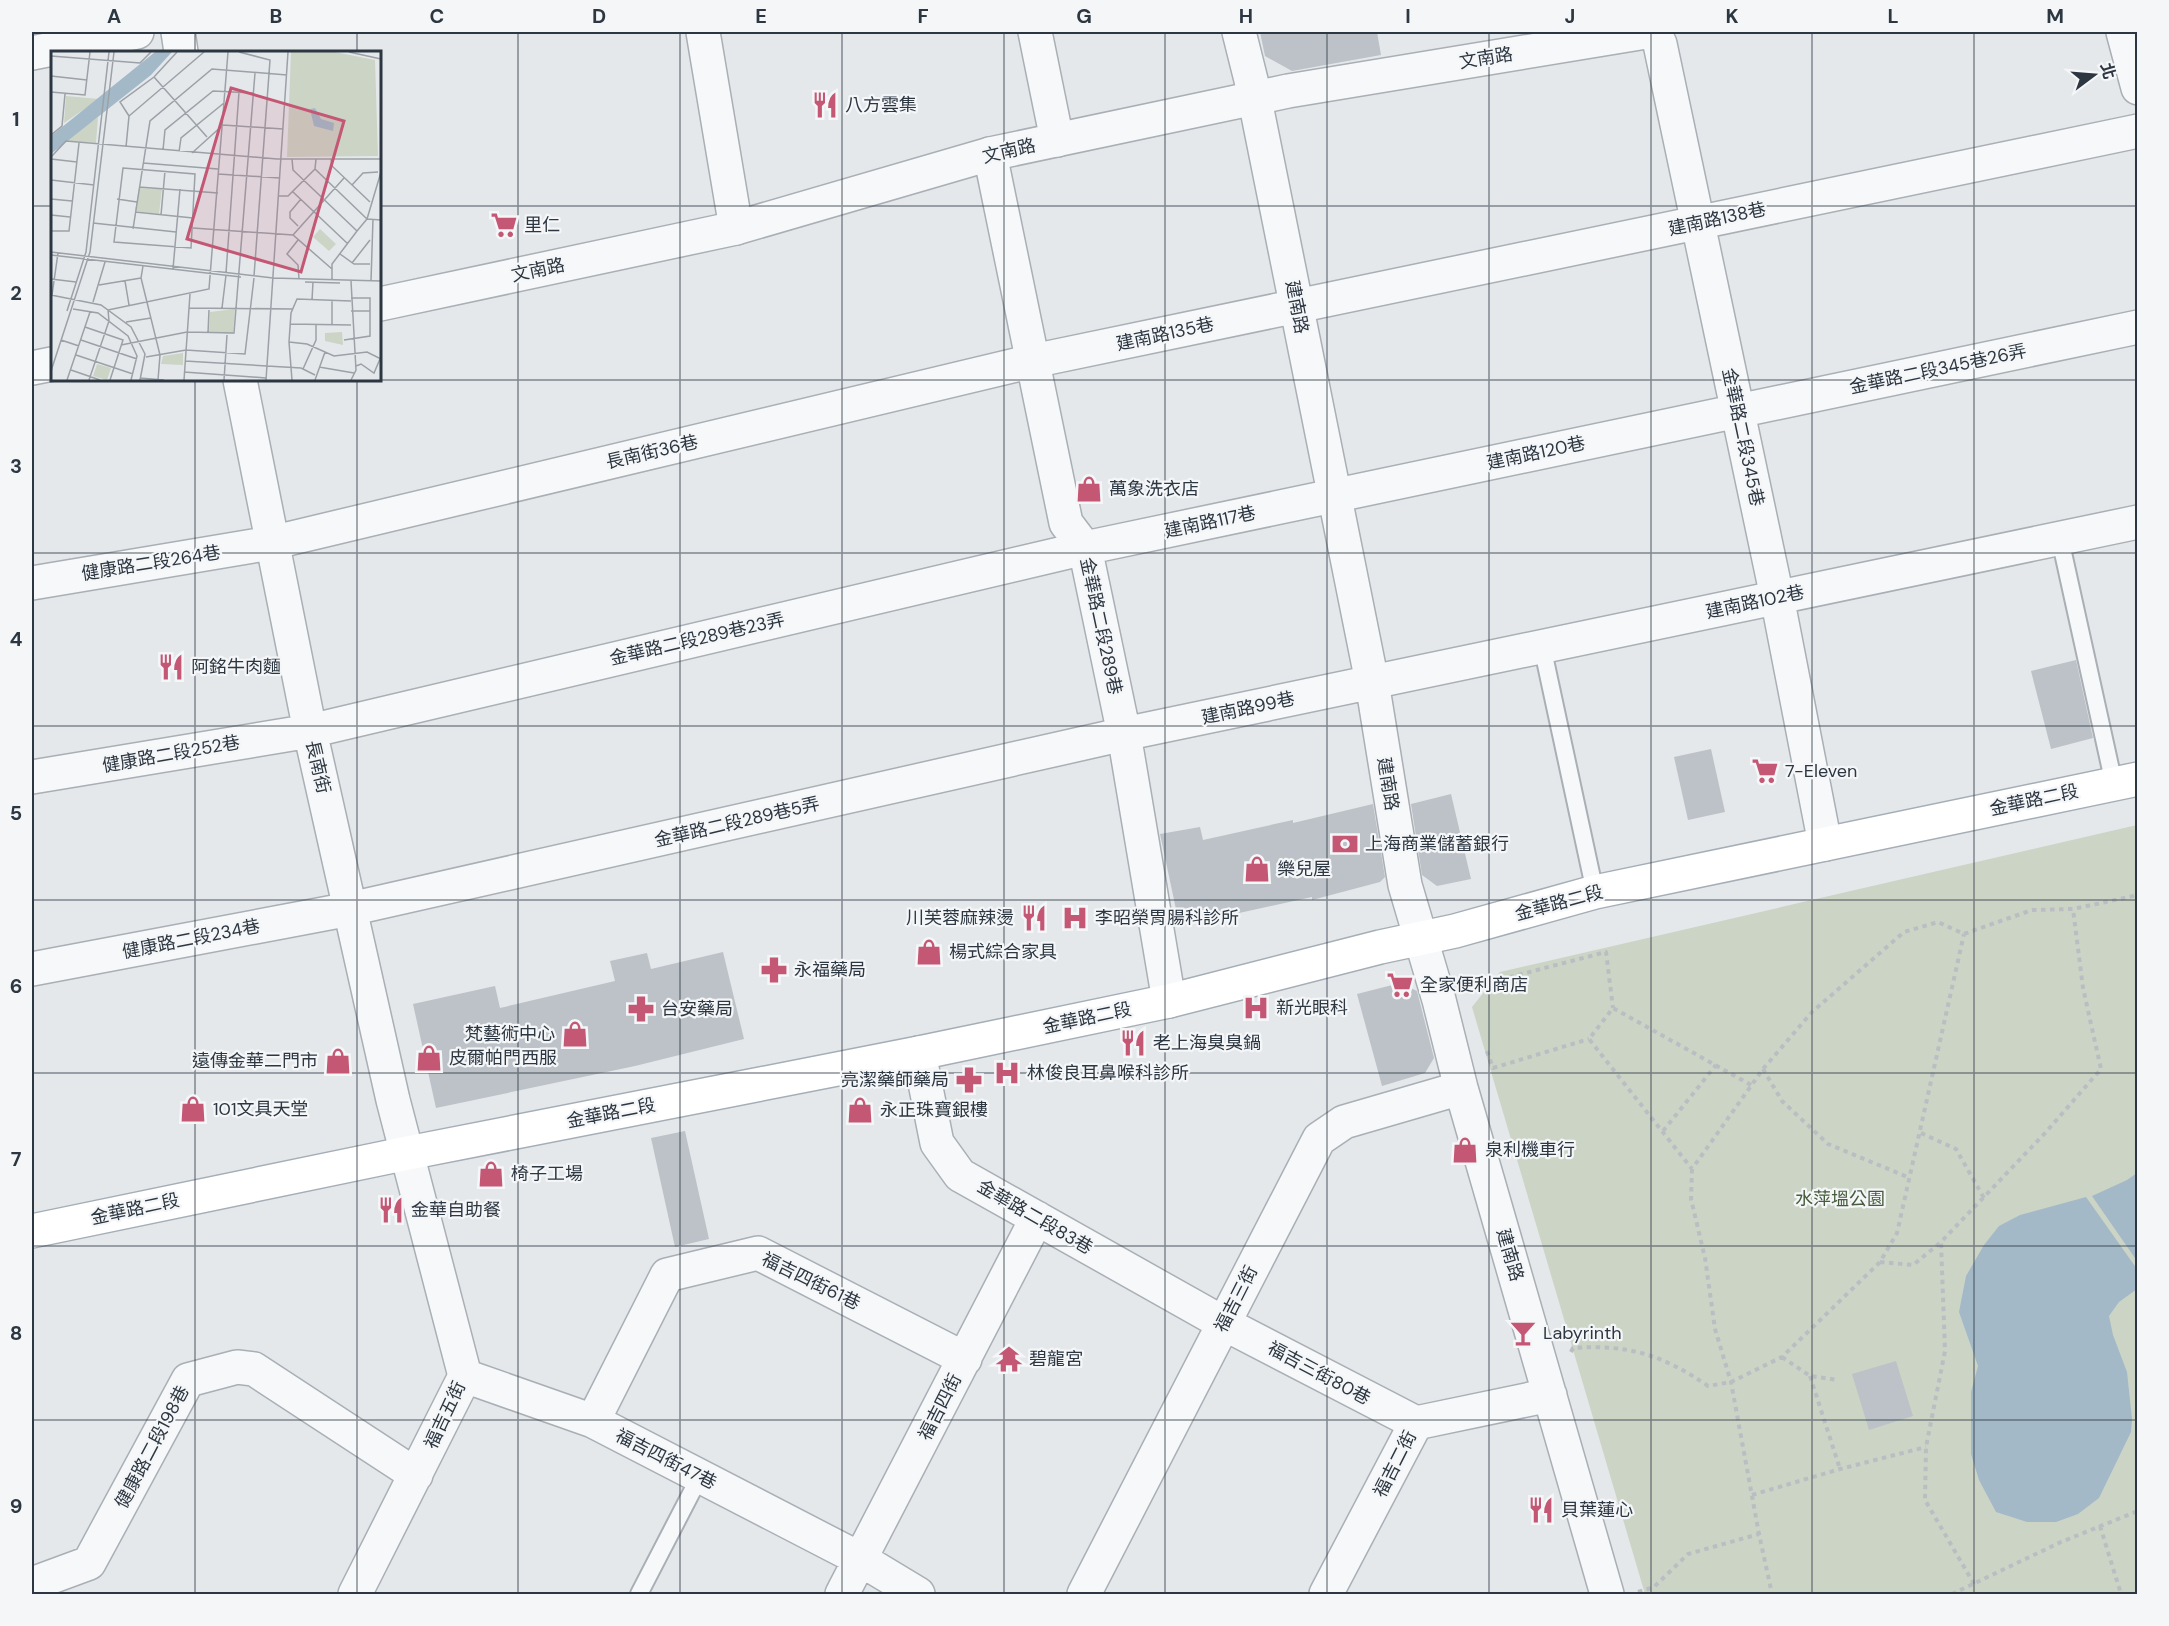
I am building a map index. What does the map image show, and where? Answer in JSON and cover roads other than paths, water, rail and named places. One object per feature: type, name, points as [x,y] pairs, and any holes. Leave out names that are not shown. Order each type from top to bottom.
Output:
[{"type":"main road","name":"金華路二段","points":[[32,1231],[408,1153],[919,1053],[1168,1001],[1380,947],[1455,931],[1595,892],[2126,781]]},
{"type":"street","points":[[32,53],[137,32]]},
{"type":"street","points":[[178,32],[182,51]]},
{"type":"street","points":[[703,32],[736,228]]},
{"type":"street","points":[[1035,32],[1057,140]]},
{"type":"street","name":"建南路","points":[[1239,32],[1255,98],[1372,682],[1405,885],[1422,938],[1461,1088],[1607,1594]]},
{"type":"street","name":"文南路","points":[[381,304],[736,228],[990,154],[1255,98],[1646,32]]},
{"type":"street","name":"金華路二段345巷","points":[[1654,32],[1660,44],[1696,223],[1738,411],[1825,844]]},
{"type":"street","points":[[2123,32],[2138,88]]},
{"type":"street","name":"建南路138巷","points":[[1297,306],[2138,131]]},
{"type":"street","name":"金華路二段289巷","points":[[990,154],[1066,523],[1085,548],[1124,734],[1168,1001]]},
{"type":"street","name":"建南路135巷","points":[[1033,361],[1297,306]]},
{"type":"street","name":"金華路二段345巷26弄","points":[[1738,411],[2138,327]]},
{"type":"street","name":"長南街36巷","points":[[271,543],[1033,361]]},
{"type":"street","points":[[32,368],[51,364]]},
{"type":"street","name":"長南街","points":[[240,381],[310,730],[393,1100],[408,1153]]},
{"type":"street","name":"建南路120巷","points":[[1335,495],[1738,411]]},
{"type":"street","name":"建南路117巷","points":[[1085,548],[1335,495]]},
{"type":"street","name":"建南路102巷","points":[[1372,682],[2138,522]]},
{"type":"street","name":"健康路二段264巷","points":[[32,583],[271,543]]},
{"type":"street","name":"金華路二段289巷23弄","points":[[310,730],[1085,548]]},
{"type":"street","name":"建南路99巷","points":[[1124,734],[1372,682]]},
{"type":"street","name":"健康路二段252巷","points":[[32,777],[310,730]]},
{"type":"street","name":"金華路二段289巷5弄","points":[[350,909],[1124,734]]},
{"type":"street","name":"健康路二段234巷","points":[[32,969],[350,909]]},
{"type":"street","name":"金華路二段83巷","points":[[919,1053],[937,1143],[960,1174],[1223,1323]]},
{"type":"street","name":"福吉三街","points":[[1084,1594],[1319,1139],[1344,1122],[1461,1088]]},
{"type":"street","name":"福吉五街","points":[[355,1594],[465,1376],[408,1153]]},
{"type":"street","name":"福吉四街","points":[[842,1594],[1037,1218]]},
{"type":"street","name":"福吉四街61巷","points":[[593,1421],[667,1275],[759,1253],[964,1359]]},
{"type":"street","name":"福吉三街80巷","points":[[1223,1323],[1416,1423]]},
{"type":"street","name":"健康路二段198巷","points":[[32,1584],[89,1563],[188,1380],[237,1367],[254,1369],[416,1475]]},
{"type":"street","name":"福吉四街47巷","points":[[465,1376],[593,1421],[860,1559],[918,1594]]},
{"type":"street","name":"福吉二街","points":[[1326,1594],[1416,1423],[1551,1395]]},
{"type":"lane","points":[[2060,539],[2126,781]]},
{"type":"lane","points":[[1542,646],[1595,892]]},
{"type":"lane","points":[[639,1594],[700,1476]]},
{"type":"water","points":[[2137,1173],[2137,1261],[2092,1196]]},
{"type":"water","points":[[2086,1197],[2137,1269],[2137,1289],[2119,1302],[2109,1316],[2113,1335],[2127,1372],[2132,1419],[2131,1432],[2099,1498],[2078,1514],[2056,1522],[2027,1522],[1996,1512],[1979,1480],[1971,1454],[1971,1392],[1978,1366],[1959,1312],[1966,1276],[1984,1245],[1999,1226],[2020,1215]]},
{"type":"place","name":"八方雲集","points":[[825,105]]},
{"type":"place","name":"里仁","points":[[504,225]]},
{"type":"place","name":"萬象洗衣店","points":[[1089,489]]},
{"type":"place","name":"阿銘牛肉麵","points":[[171,667]]},
{"type":"place","name":"7-Eleven","points":[[1765,771]]},
{"type":"place","name":"上海商業儲蓄銀行","points":[[1345,844]]},
{"type":"place","name":"樂兒屋","points":[[1257,869]]},
{"type":"place","name":"川芙蓉麻辣燙","points":[[1034,918]]},
{"type":"place","name":"李昭榮胃腸科診所","points":[[1075,918]]},
{"type":"place","name":"楊式綜合家具","points":[[929,952]]},
{"type":"place","name":"永福藥局","points":[[774,970]]},
{"type":"place","name":"全家便利商店","points":[[1400,985]]},
{"type":"place","name":"新光眼科","points":[[1256,1008]]},
{"type":"place","name":"台安藥局","points":[[641,1009]]},
{"type":"place","name":"梵藝術中心","points":[[575,1034]]},
{"type":"place","name":"老上海臭臭鍋","points":[[1133,1043]]},
{"type":"place","name":"皮爾帕門西服","points":[[429,1058]]},
{"type":"place","name":"遠傳金華二門市","points":[[338,1061]]},
{"type":"place","name":"林俊良耳鼻喉科診所","points":[[1007,1073]]},
{"type":"place","name":"亮潔藥師藥局","points":[[969,1080]]},
{"type":"place","name":"101文具天堂","points":[[193,1109]]},
{"type":"place","name":"永正珠寶銀樓","points":[[860,1110]]},
{"type":"place","name":"泉利機車行","points":[[1465,1150]]},
{"type":"place","name":"椅子工場","points":[[491,1174]]},
{"type":"place","name":"金華自助餐","points":[[391,1210]]},
{"type":"place","name":"Labyrinth","points":[[1523,1333]]},
{"type":"place","name":"碧龍宮","points":[[1009,1359]]},
{"type":"place","name":"貝葉蓮心","points":[[1541,1510]]},
{"type":"park label","name":"水萍塭公園","points":[[1840,1199]]}]
